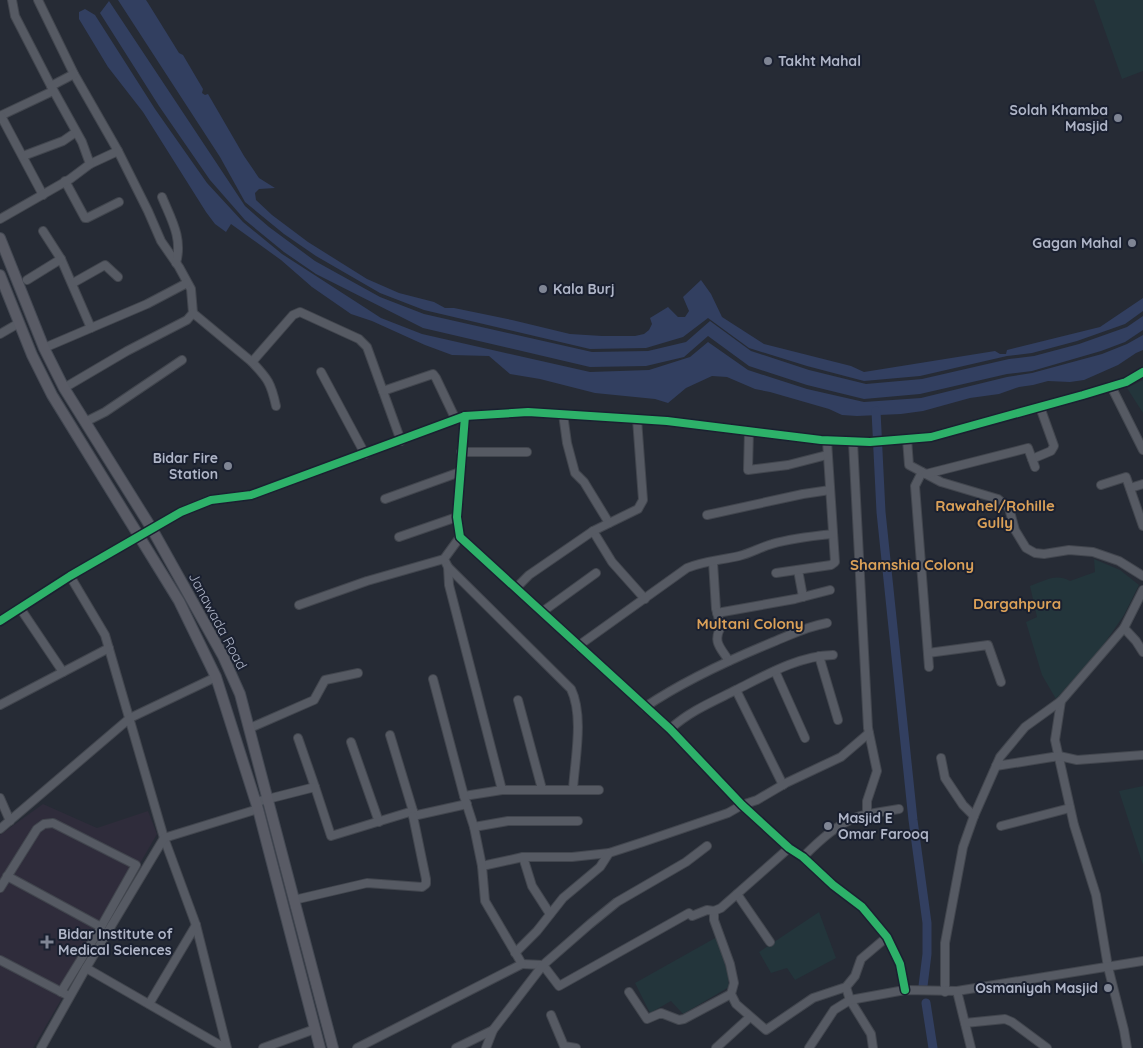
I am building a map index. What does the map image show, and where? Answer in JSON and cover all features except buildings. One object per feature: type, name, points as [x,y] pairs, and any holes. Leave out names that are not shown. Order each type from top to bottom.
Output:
[{"type":"main road","name":"Janawada Road","points":[[0,238],[44,348],[64,388],[152,529],[229,667],[240,694],[250,728],[333,1048]]},
{"type":"main road","name":"Janawada Road","points":[[0,275],[32,355],[52,395],[179,601],[216,677],[257,805],[320,1048]]},
{"type":"street","points":[[12,0],[15,16],[76,132],[90,164]]},
{"type":"street","points":[[38,0],[74,74],[118,151],[161,241],[191,289],[193,314],[252,362],[272,387],[276,406]]},
{"type":"street","points":[[43,195],[0,116],[74,74]]},
{"type":"street","points":[[23,156],[63,141],[76,132]]},
{"type":"street","points":[[0,219],[65,182],[90,164],[118,151]]},
{"type":"street","points":[[65,182],[85,218],[119,202]]},
{"type":"street","points":[[162,197],[176,233],[179,251],[176,263]]},
{"type":"street","points":[[43,231],[73,284],[91,328]]},
{"type":"street","points":[[27,280],[61,260]]},
{"type":"street","points":[[73,284],[105,264],[118,277]]},
{"type":"street","points":[[44,348],[146,304],[187,282]]},
{"type":"street","points":[[252,362],[293,315],[300,312],[359,339],[370,353],[400,441]]},
{"type":"street","points":[[64,388],[127,351],[187,320],[193,314]]},
{"type":"street","points":[[0,334],[19,323]]},
{"type":"street","points":[[85,422],[105,412],[182,360]]},
{"type":"street","points":[[321,372],[365,454]]},
{"type":"street","points":[[0,621],[70,576],[182,512],[210,500],[251,495],[465,416],[528,412],[563,414],[638,419],[826,441],[870,442],[931,436],[1126,382],[1143,372]]},
{"type":"street","points":[[383,391],[433,374],[456,420]]},
{"type":"street","points":[[1111,386],[1143,450]]},
{"type":"street","points":[[930,667],[915,486],[924,473],[1028,448],[1033,463],[1051,451],[1054,446],[1040,407]]},
{"type":"street","points":[[563,414],[567,443],[575,473],[584,482],[609,523]]},
{"type":"street","points":[[465,416],[456,517],[460,537],[670,729],[742,805],[790,848],[803,857],[832,886],[862,907],[887,937],[900,964],[905,990]]},
{"type":"street","points":[[516,588],[529,575],[593,531],[638,509],[643,500],[638,419]]},
{"type":"street","points":[[749,431],[748,470],[788,465],[827,455]]},
{"type":"street","points":[[904,439],[909,465],[941,482],[998,499],[1009,508],[1015,530],[1026,548],[1035,553],[1044,554],[1069,550],[1093,552],[1119,561],[1143,576]]},
{"type":"street","points":[[776,573],[831,565],[835,562],[826,441]]},
{"type":"street","points":[[853,442],[869,733],[877,771],[867,801],[867,815]]},
{"type":"street","points":[[461,452],[527,452]]},
{"type":"street","points":[[385,499],[460,472]]},
{"type":"street","points":[[1101,486],[1126,477],[1143,526]]},
{"type":"street","points":[[1130,488],[1143,484]]},
{"type":"street","points":[[707,515],[802,494],[830,490]]},
{"type":"street","points":[[399,537],[456,517]]},
{"type":"street","points":[[593,531],[612,562],[645,599]]},
{"type":"street","points":[[578,646],[687,568],[703,562],[713,562],[742,555],[770,544],[794,538],[833,534]]},
{"type":"street","points":[[299,605],[367,581],[444,559],[460,537]]},
{"type":"street","points":[[444,559],[448,567],[571,689],[576,701],[577,725],[573,789]]},
{"type":"street","points":[[713,562],[717,613],[721,627],[716,635],[716,640],[730,661]]},
{"type":"street","points":[[448,567],[449,585],[502,790]]},
{"type":"street","points":[[798,570],[802,597]]},
{"type":"street","points":[[542,612],[596,574]]},
{"type":"street","points":[[70,576],[105,635],[164,838],[196,925],[226,1048]]},
{"type":"street","points":[[717,613],[830,590]]},
{"type":"street","points":[[945,992],[945,943],[963,847],[974,816],[1000,757],[1025,726],[1061,700],[1124,628],[1143,590]]},
{"type":"street","points":[[20,608],[64,672]]},
{"type":"street","points":[[645,707],[668,692],[730,661],[802,628],[827,623]]},
{"type":"street","points":[[1124,628],[1143,652]]},
{"type":"street","points":[[928,653],[988,645],[1001,682]]},
{"type":"street","points":[[0,705],[109,648]]},
{"type":"street","points":[[670,729],[693,711],[775,671],[819,656],[833,655]]},
{"type":"street","points":[[819,656],[838,720]]},
{"type":"street","points":[[775,671],[805,738]]},
{"type":"street","points":[[250,728],[314,700],[325,680],[358,673]]},
{"type":"street","points":[[0,829],[130,718],[216,677]]},
{"type":"street","points":[[433,679],[474,827],[482,866],[485,901],[522,964]]},
{"type":"street","points":[[736,690],[783,785]]},
{"type":"street","points":[[518,700],[542,789]]},
{"type":"street","points":[[1061,700],[1056,740],[1059,756],[1070,808],[1096,895],[1108,966],[1127,1048]]},
{"type":"street","points":[[482,866],[523,857],[609,853],[728,813],[841,757],[869,733]]},
{"type":"street","points":[[294,900],[367,883],[422,887],[426,884],[413,814],[390,734]]},
{"type":"street","points":[[298,738],[331,836],[502,790],[599,790]]},
{"type":"street","points":[[351,742],[378,822]]},
{"type":"street","points":[[996,766],[1059,756],[1076,760],[1143,755]]},
{"type":"street","points":[[941,758],[945,778],[963,805],[974,816]]},
{"type":"street","points":[[40,1048],[164,838],[269,799],[315,787]]},
{"type":"street","points":[[0,798],[10,821]]},
{"type":"street","points":[[803,857],[817,843],[842,825],[860,817],[899,808]]},
{"type":"street","points":[[1001,826],[1070,808]]},
{"type":"street","points":[[474,827],[508,821],[578,821]]},
{"type":"street","points":[[0,888],[37,829],[44,824],[53,823],[136,865],[61,992]]},
{"type":"street","points":[[486,1048],[494,1030],[543,965],[617,902],[686,862],[707,846]]},
{"type":"street","points":[[357,1048],[369,1045],[522,964],[543,965],[559,986],[689,913],[692,916],[707,910],[714,911],[721,908],[790,848]]},
{"type":"street","points":[[515,953],[563,898],[600,867],[609,853]]},
{"type":"street","points":[[523,857],[532,886],[550,914]]},
{"type":"street","points":[[7,876],[101,927]]},
{"type":"street","points":[[737,894],[770,942]]},
{"type":"street","points":[[714,911],[714,920],[730,964],[734,983],[732,994],[736,1004],[766,1030],[813,998],[846,986],[854,976],[864,956],[887,937]]},
{"type":"street","points":[[148,1004],[196,925]]},
{"type":"street","points":[[0,960],[70,996]]},
{"type":"street","points":[[809,1048],[834,1010],[850,1000],[905,990],[957,992],[1143,961]]},
{"type":"street","points":[[86,968],[226,1048]]},
{"type":"street","points":[[846,986],[850,1000],[871,1034],[870,1046]]},
{"type":"street","points":[[629,992],[647,1019],[661,1013],[679,1020],[732,994]]},
{"type":"street","points":[[957,992],[971,1048]]},
{"type":"street","points":[[551,1015],[564,1046],[576,1048]]},
{"type":"street","points":[[716,1048],[750,1017]]},
{"type":"street","points":[[965,1023],[1005,1019],[1012,1022],[1047,1048]]},
{"type":"street","points":[[263,1048],[315,1029]]},
{"type":"street","points":[[456,1048],[494,1030]]},
{"type":"shaded area","points":[[1094,0],[1143,0],[1143,71],[1122,79]]},
{"type":"shaded area","points":[[1143,380],[1143,413],[1127,388]]},
{"type":"shaded area","points":[[1094,559],[1120,570],[1139,585],[1124,615],[1102,647],[1056,699],[1042,675],[1026,622],[1037,617],[1030,586],[1055,578],[1070,581],[1095,572]]},
{"type":"shaded area","points":[[1143,786],[1143,865],[1119,791]]},
{"type":"shaded area","name":"Bidar Institute of Medical Sciences","points":[[43,804],[97,828],[148,811],[157,834],[33,1048],[0,1048],[0,835]]},
{"type":"shaded area","points":[[819,912],[836,958],[795,980],[787,968],[771,973],[759,952]]},
{"type":"shaded area","points":[[717,937],[727,965],[729,987],[683,1014],[671,1001],[650,1013],[635,983]]},
{"type":"water","points":[[118,0],[146,0],[179,53],[183,55],[203,89],[202,93],[208,94],[259,178],[275,188],[259,189],[255,193],[256,200],[272,215],[308,242],[367,279],[399,293],[434,302],[445,308],[454,308],[512,320],[570,334],[635,336],[644,334],[649,330],[652,324],[650,318],[668,307],[678,317],[685,317],[689,311],[683,297],[701,280],[711,294],[722,317],[764,344],[851,366],[864,372],[995,351],[1000,354],[1006,354],[1007,350],[1100,327],[1143,298],[1143,311],[1125,324],[1077,341],[1032,353],[1007,356],[920,376],[864,381],[749,348],[708,318],[683,337],[646,348],[590,349],[424,310],[380,293],[316,256],[284,234],[245,202],[220,157]]},
{"type":"water","points":[[109,1],[245,206],[269,227],[315,261],[380,297],[424,314],[592,352],[648,351],[686,342],[710,321],[751,351],[809,370],[866,384],[922,379],[1009,359],[1034,356],[1079,344],[1127,327],[1143,316],[1143,330],[1125,342],[1101,351],[1032,371],[1007,374],[920,394],[864,399],[807,385],[749,366],[708,336],[684,357],[646,366],[590,367],[423,328],[316,274],[284,252],[245,220],[210,180],[159,106],[100,13]]},
{"type":"water","points":[[85,9],[95,15],[155,109],[207,183],[243,222],[282,254],[381,318],[422,334],[590,372],[649,370],[690,357],[708,342],[748,370],[807,389],[864,402],[921,398],[1007,377],[1032,373],[1102,354],[1143,335],[1143,350],[1118,365],[1084,380],[1070,382],[1048,381],[1019,387],[999,394],[970,398],[923,411],[857,416],[842,415],[829,409],[755,389],[727,377],[712,376],[686,388],[668,403],[655,399],[595,393],[540,379],[510,374],[489,356],[452,355],[351,314],[312,287],[281,260],[231,224],[226,232],[215,224],[143,112],[108,67],[79,19],[79,12]]},
{"type":"waterway","points":[[876,411],[881,512],[913,820],[927,923],[927,954],[923,986]]},
{"type":"waterway","points":[[926,1003],[933,1048]]},
{"type":"cycle path","points":[[0,621],[70,576],[181,512],[211,500],[251,495],[465,416],[528,412],[667,421],[821,440],[870,442],[931,437],[1126,382],[1143,372]]},
{"type":"cycle path","points":[[465,416],[457,517],[460,537],[670,729],[742,805],[789,848],[803,857],[833,885],[862,907],[887,937],[900,964],[905,990]]},
{"type":"place","name":"Takht Mahal","points":[[768,61]]},
{"type":"place","name":"Solah Khamba Masjid","points":[[1118,118]]},
{"type":"place","name":"Gagan Mahal","points":[[1132,243]]},
{"type":"place","name":"Kala Burj","points":[[543,289]]},
{"type":"place","name":"Bidar Fire Station","points":[[228,466]]},
{"type":"place","name":"Masjid E Omar Farooq","points":[[828,826]]},
{"type":"place","name":"Bidar Institute of Medical Sciences","points":[[47,942]]},
{"type":"place","name":"Osmaniyah Masjid","points":[[1108,988]]},
{"type":"district","name":"Rawahel/Rohille Gully","points":[[995,514]]},
{"type":"district","name":"Shamshia Colony","points":[[912,565]]},
{"type":"district","name":"Dargahpura","points":[[1017,604]]},
{"type":"district","name":"Multani Colony","points":[[750,624]]}]
